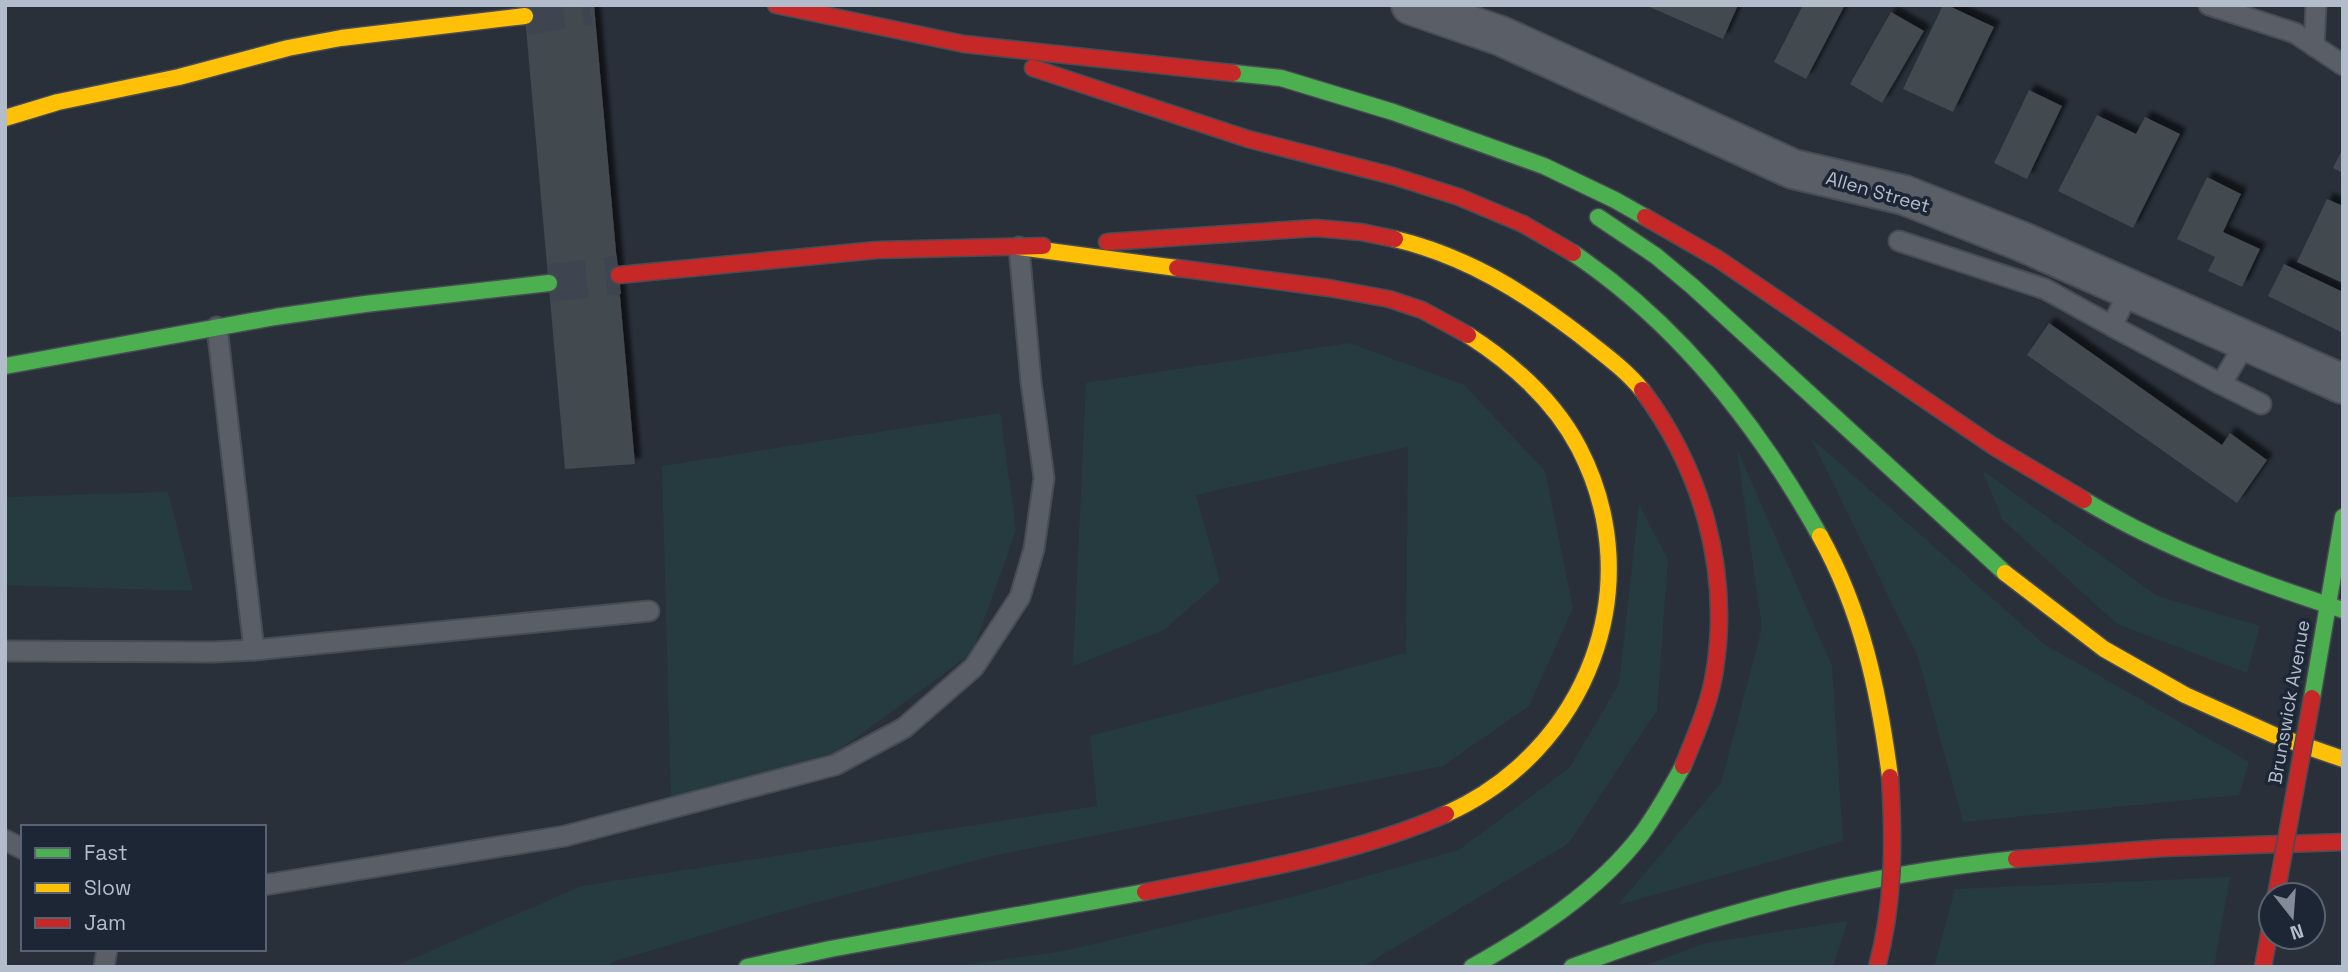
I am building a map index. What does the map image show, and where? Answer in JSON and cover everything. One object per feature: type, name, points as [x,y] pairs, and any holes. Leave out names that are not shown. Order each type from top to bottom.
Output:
[{"type":"main road","points":[[776,5],[964,44],[1281,78],[1393,111],[1544,166],[1615,200],[1674,233],[1776,298],[1993,446],[2100,510],[2200,559],[2251,580],[2335,608]]},
{"type":"main road","points":[[5,118],[58,102],[143,85],[288,48],[341,38],[525,16]]},
{"type":"main road","points":[[964,44],[1254,141],[1421,184],[1475,203],[1525,225],[1617,284],[1713,376],[1748,420],[1808,513],[1851,601],[1867,650],[1885,734],[1894,869],[1889,915],[1877,967]]},
{"type":"main road","points":[[19,99],[58,102]]},
{"type":"main road","points":[[1454,134],[1533,178]]},
{"type":"main road","points":[[1589,211],[1656,256],[1683,278],[2011,578],[2093,641],[2145,674],[2185,695],[2274,735],[2343,759]]},
{"type":"main road","points":[[619,275],[877,250],[1019,247],[1324,228],[1411,244],[1466,262],[1507,283],[1552,313],[1634,381],[1659,414],[1680,450],[1701,494],[1713,539],[1720,589],[1720,634],[1713,682],[1700,726],[1682,768],[1657,812],[1624,853],[1576,900],[1472,967]]},
{"type":"main road","points":[[747,967],[1191,883],[1323,853],[1408,830],[1466,805],[1515,772],[1559,725],[1578,695],[1592,665],[1602,634],[1610,570],[1609,539],[1603,510],[1595,481],[1571,433],[1538,388],[1509,362],[1475,338],[1410,305],[1318,287],[1019,247]]},
{"type":"main road","points":[[5,366],[217,327],[365,304],[549,283]]},
{"type":"main road","points":[[71,338],[217,327]]},
{"type":"main road","name":"Brunswick Avenue","points":[[2279,881],[2312,698],[2335,608],[2343,517]]},
{"type":"main road","points":[[1572,967],[1745,908],[1931,869],[2137,849],[2343,842]]},
{"type":"street","name":"Allen Street","points":[[1412,5],[1501,36],[1793,169],[1904,195],[2023,242],[2343,384]]},
{"type":"lane","points":[[2210,5],[2295,33],[2343,65]]},
{"type":"lane","points":[[2314,46],[2316,5]]},
{"type":"lane","points":[[1899,241],[2045,289],[2261,404]]},
{"type":"lane","points":[[266,885],[565,836],[835,765],[904,728],[974,667],[1020,597],[1034,549],[1044,478],[1031,383],[1019,247]]},
{"type":"lane","points":[[2112,326],[2130,289]]},
{"type":"lane","points":[[217,327],[254,650]]},
{"type":"lane","points":[[2221,384],[2247,341]]},
{"type":"lane","points":[[5,651],[254,650],[649,611]]},
{"type":"lane","points":[[5,839],[21,848]]},
{"type":"green space","points":[[1349,343],[1464,385],[1545,471],[1573,608],[1529,706],[1443,766],[992,856],[784,911],[615,961],[605,967],[393,967],[582,886],[1097,806],[1090,736],[1406,653],[1408,447],[1196,495],[1220,581],[1164,630],[1073,666],[1086,383]]},
{"type":"green space","points":[[1000,413],[1016,530],[972,653],[832,755],[671,797],[662,466]]},
{"type":"green space","points":[[1811,438],[2044,644],[2249,762],[2239,795],[1963,822],[1918,657]]},
{"type":"green space","points":[[1737,449],[1832,666],[1843,841],[1618,905],[1721,783],[1762,628]]},
{"type":"green space","points":[[1982,470],[2157,596],[2260,626],[2247,673],[2117,624],[2003,520]]},
{"type":"green space","points":[[168,492],[193,591],[5,585],[5,497]]},
{"type":"green space","points":[[1639,504],[1668,560],[1657,710],[1568,844],[1362,967],[950,967],[1064,951],[1296,896],[1459,850],[1570,767],[1619,684]]},
{"type":"green space","points":[[2230,877],[2214,967],[1934,967],[1955,889]]},
{"type":"green space","points":[[1848,921],[1833,967],[1641,967],[1706,943]]},
{"type":"building","points":[[524,5],[594,5],[635,464],[565,469]]},
{"type":"building","points":[[1645,5],[1738,5],[1723,39]]},
{"type":"building","points":[[1803,5],[1845,5],[1806,79],[1774,62]]},
{"type":"building","points":[[1943,5],[1994,27],[1953,112],[1903,89]]},
{"type":"building","points":[[1891,12],[1924,31],[1882,103],[1850,84]]},
{"type":"building","points":[[2029,90],[2062,106],[2027,179],[1994,163]]},
{"type":"building","points":[[2097,115],[2136,134],[2145,117],[2180,134],[2133,228],[2058,191]]},
{"type":"building","points":[[2343,148],[2343,173],[2333,168]]},
{"type":"building","points":[[2207,177],[2241,194],[2223,232],[2260,249],[2242,287],[2208,271],[2215,257],[2177,239]]},
{"type":"building","points":[[2327,199],[2343,206],[2343,283],[2297,262]]},
{"type":"building","points":[[2284,264],[2343,292],[2343,333],[2268,296]]},
{"type":"building","points":[[2049,323],[2222,445],[2230,433],[2267,460],[2237,503],[2027,355]]},
{"type":"tunnel","points":[[525,16],[589,5]]},
{"type":"tunnel","points":[[549,283],[619,275]]},
{"type":"traffic: fast","points":[[1233,73],[1281,78],[1393,112],[1544,166],[1645,217]]},
{"type":"traffic: fast","points":[[1598,217],[1656,256],[1692,286],[2005,573]]},
{"type":"traffic: fast","points":[[1573,253],[1612,281],[1648,312],[1713,379],[1770,455],[1820,536]]},
{"type":"traffic: fast","points":[[5,366],[275,317],[549,283]]},
{"type":"traffic: fast","points":[[2084,500],[2178,549],[2343,610]]},
{"type":"traffic: fast","points":[[2312,698],[2343,517]]},
{"type":"traffic: fast","points":[[1472,967],[1541,925],[1605,875],[1641,835],[1683,766]]},
{"type":"traffic: fast","points":[[1572,967],[1681,929],[1790,898],[1901,875],[2016,859]]},
{"type":"traffic: fast","points":[[747,967],[830,949],[1145,892]]},
{"type":"traffic: slow","points":[[5,118],[58,102],[179,77],[288,48],[341,38],[525,16]]},
{"type":"traffic: slow","points":[[1395,239],[1446,255],[1516,290],[1581,336],[1621,368],[1642,390]]},
{"type":"traffic: slow","points":[[1019,247],[1177,268]]},
{"type":"traffic: slow","points":[[1446,814],[1495,786],[1536,750],[1569,707],[1592,660],[1606,608],[1608,555],[1600,501],[1579,448],[1557,414],[1531,384],[1501,358],[1468,335]]},
{"type":"traffic: slow","points":[[1820,536],[1847,593],[1867,653],[1890,777]]},
{"type":"traffic: slow","points":[[2005,573],[2104,649],[2185,695],[2274,735],[2343,759]]},
{"type":"traffic: jam","points":[[776,5],[964,44],[1233,73]]},
{"type":"traffic: jam","points":[[1033,68],[1248,139],[1393,176],[1459,197],[1523,224],[1573,253]]},
{"type":"traffic: jam","points":[[1645,217],[1718,259],[1993,446],[2084,500]]},
{"type":"traffic: jam","points":[[1107,242],[1316,228],[1361,232],[1395,239]]},
{"type":"traffic: jam","points":[[619,275],[877,250],[1043,246]]},
{"type":"traffic: jam","points":[[1177,268],[1329,288],[1389,299],[1422,310],[1468,335]]},
{"type":"traffic: jam","points":[[1642,390],[1681,453],[1695,487],[1707,522],[1718,594],[1719,632],[1713,682],[1683,766]]},
{"type":"traffic: jam","points":[[2279,881],[2312,698]]},
{"type":"traffic: jam","points":[[1877,967],[1890,896],[1890,777]]},
{"type":"traffic: jam","points":[[1145,892],[1259,870],[1337,851],[1446,814]]},
{"type":"traffic: jam","points":[[2016,859],[2164,848],[2343,842]]},
{"type":"traffic: jam","points":[[2263,967],[2266,951]]}]
